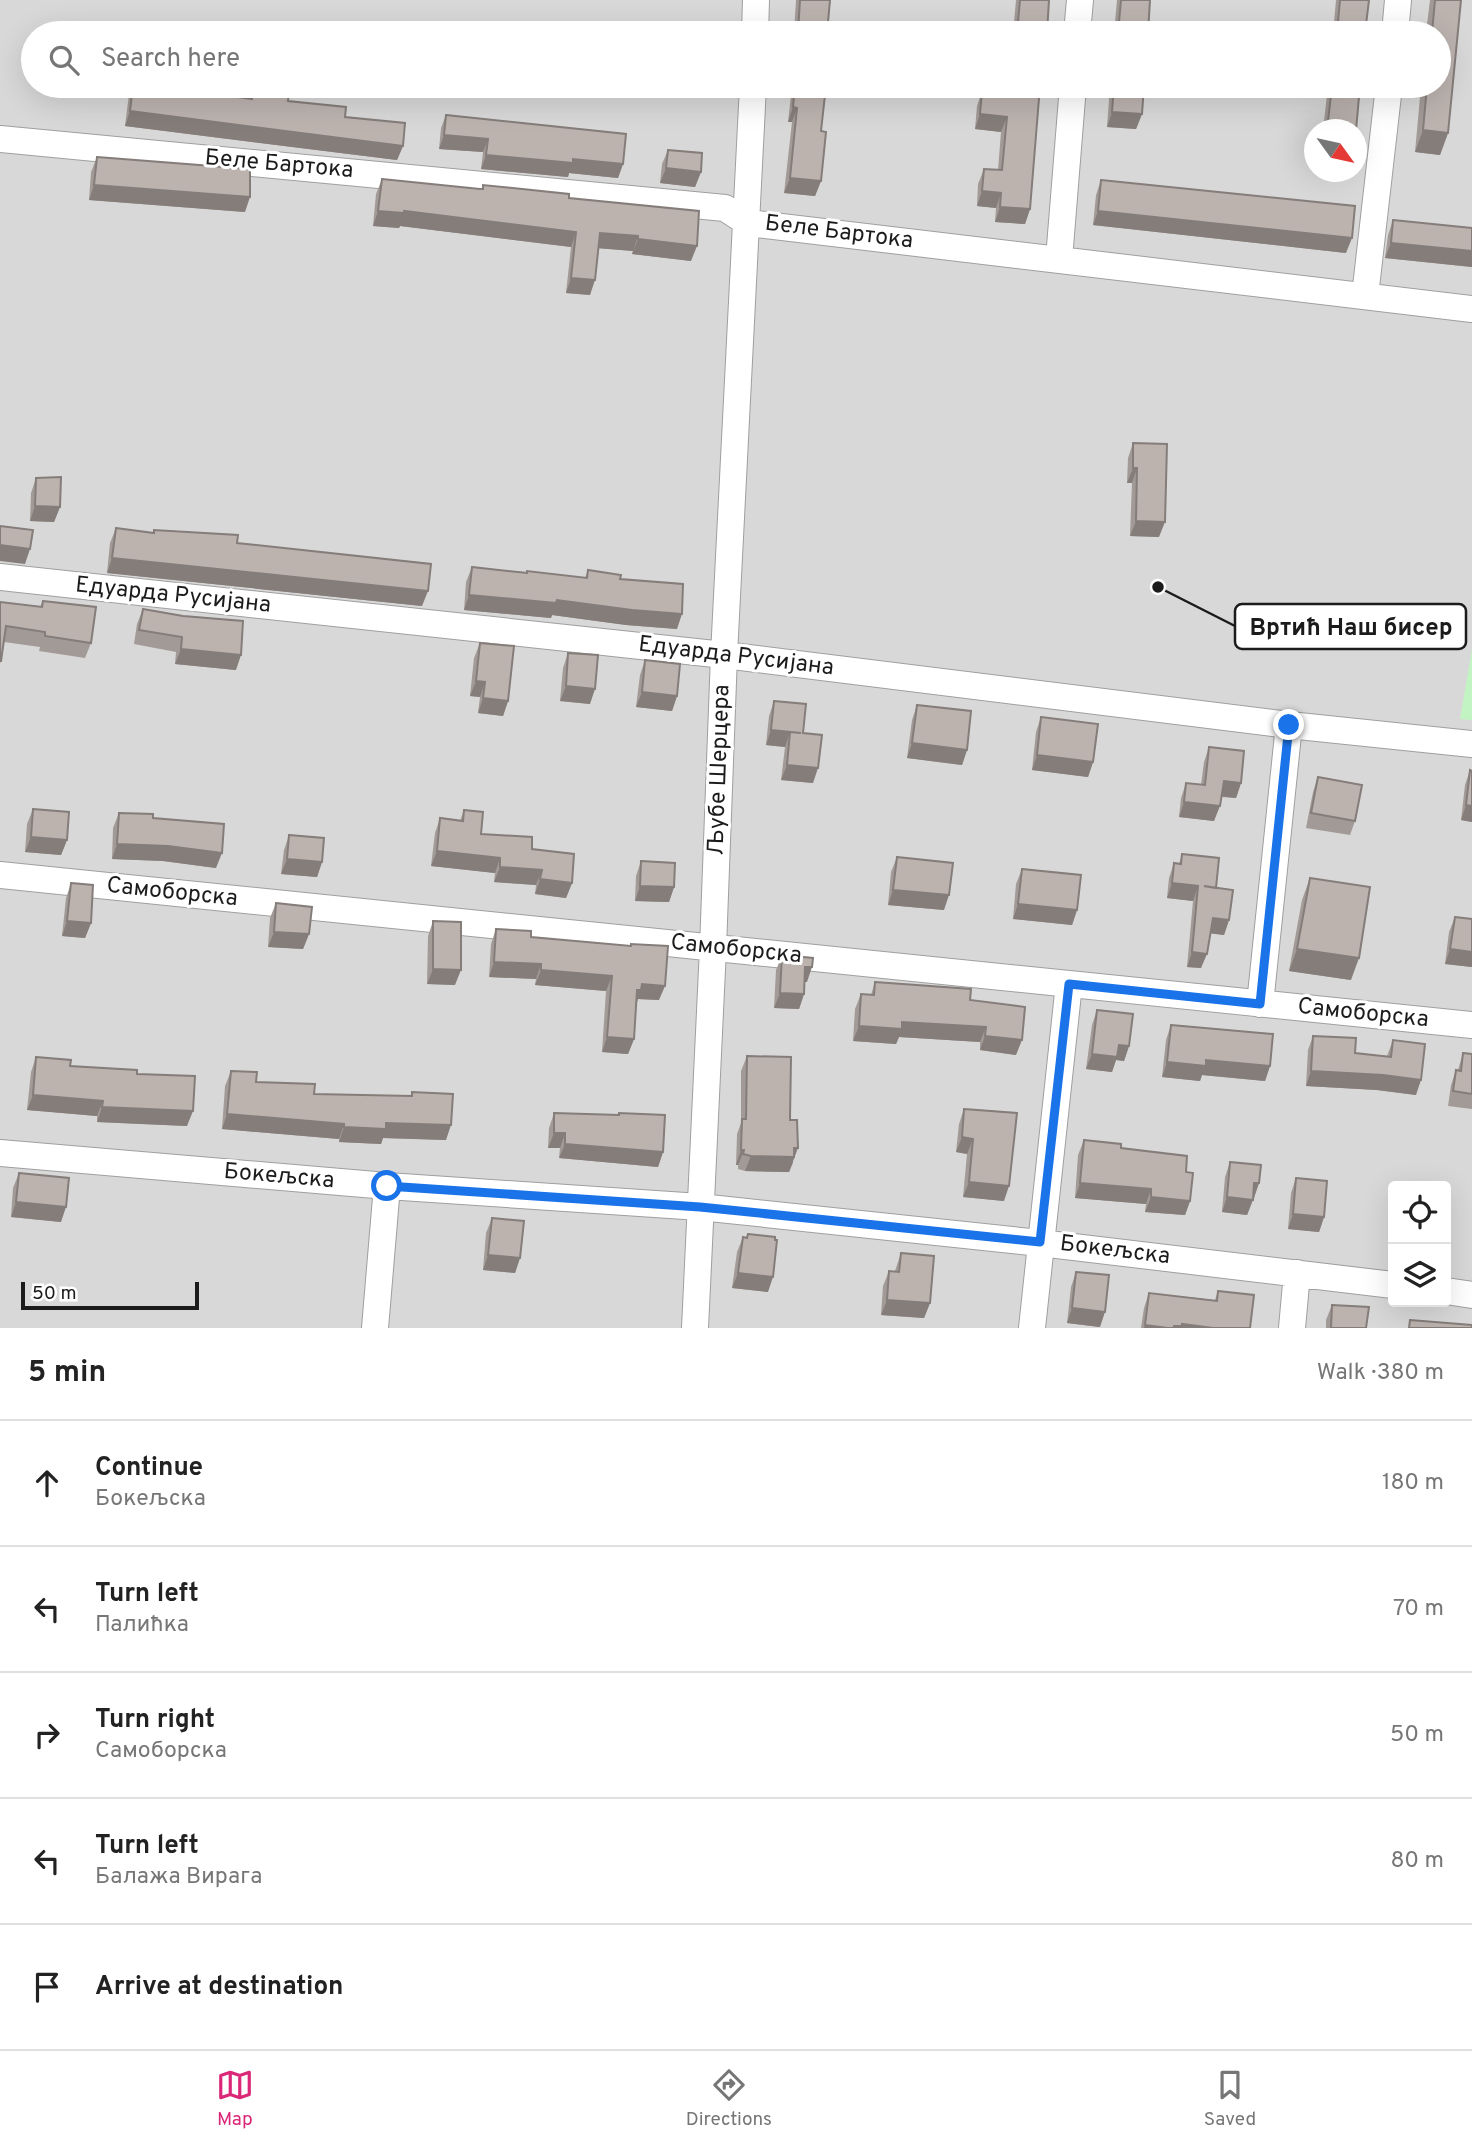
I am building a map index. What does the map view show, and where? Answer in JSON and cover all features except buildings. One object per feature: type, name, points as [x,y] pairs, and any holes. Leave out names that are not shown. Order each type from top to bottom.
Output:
[{"type":"street","points":[[755,21],[756,0]]},
{"type":"street","points":[[1078,21],[1080,0]]},
{"type":"street","points":[[1396,21],[1398,0]]},
{"type":"street","name":"Љубе Шерцера","points":[[695,1328],[724,655],[753,98]]},
{"type":"street","points":[[1059,259],[1072,98]]},
{"type":"street","points":[[1365,296],[1388,98]]},
{"type":"street","name":"Беле Бартока","points":[[0,139],[724,208],[748,223],[1472,309]]},
{"type":"street","name":"Едуарда Русијана","points":[[0,577],[724,655],[1289,725],[1472,744]]},
{"type":"street","points":[[1260,1004],[1289,725]]},
{"type":"street","name":"Самоборска","points":[[0,875],[1472,1026]]},
{"type":"street","points":[[1032,1328],[1069,984]]},
{"type":"street","name":"Бокељска","points":[[0,1153],[387,1186],[700,1207],[1040,1242],[1388,1284]]},
{"type":"street","points":[[375,1328],[387,1186]]},
{"type":"street","points":[[1292,1328],[1297,1273]]},
{"type":"street","points":[[1451,1292],[1472,1295]]},
{"type":"shaded area","points":[[0,0],[1472,0],[1472,1328],[0,1328]]},
{"type":"green space","points":[[1472,649],[1472,720],[1460,719]]},
{"type":"place","name":"Вртић Наш бисер","points":[[1158,587]]},
{"type":"route","points":[[387,1186],[700,1207],[1040,1242],[1069,984],[1260,1004],[1289,725]]}]
